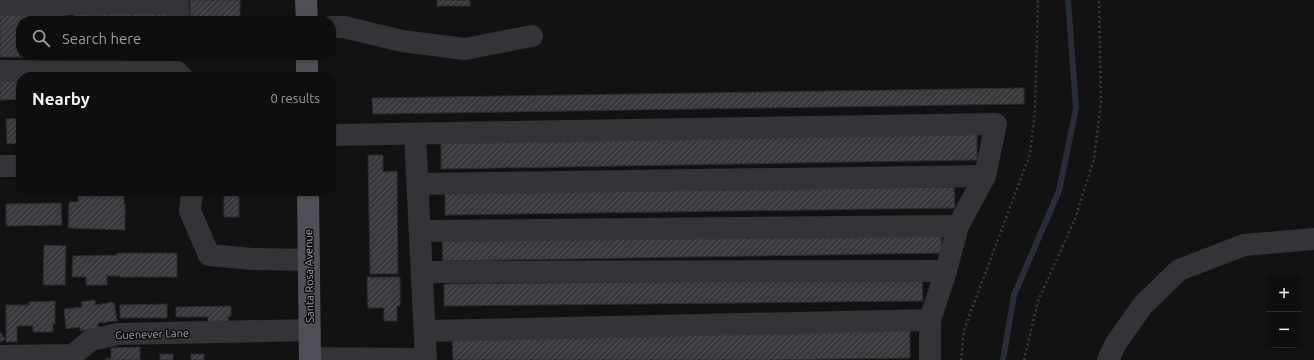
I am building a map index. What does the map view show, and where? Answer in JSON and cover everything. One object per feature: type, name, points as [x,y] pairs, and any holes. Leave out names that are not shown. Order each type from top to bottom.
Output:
[{"type":"main road","points":[[306,0],[307,16]]},
{"type":"main road","points":[[307,60],[307,72]]},
{"type":"main road","name":"Santa Rosa Avenue","points":[[308,196],[310,359]]},
{"type":"street","points":[[0,5],[178,3],[178,16]]},
{"type":"street","points":[[336,27],[344,27],[402,41],[465,49],[532,36]]},
{"type":"street","points":[[0,71],[179,68]]},
{"type":"street","points":[[336,136],[996,124],[985,176],[958,226],[946,271],[930,320],[930,360]]},
{"type":"street","points":[[310,359],[426,359],[415,134]]},
{"type":"street","points":[[0,166],[16,166]]},
{"type":"street","points":[[418,184],[985,176]]},
{"type":"street","points":[[192,196],[190,211],[209,255],[254,259],[309,260]]},
{"type":"street","points":[[420,231],[958,226]]},
{"type":"street","points":[[1108,360],[1116,343],[1143,305],[1179,270],[1244,245],[1314,239]]},
{"type":"street","points":[[422,272],[946,271]]},
{"type":"street","points":[[424,331],[930,320]]},
{"type":"street","name":"Guenever Lane","points":[[0,356],[73,355],[90,340],[118,334],[310,330]]},
{"type":"path","points":[[961,360],[964,330],[1030,154],[1035,112],[1038,0]]},
{"type":"path","points":[[1024,360],[1038,302],[1075,219],[1094,159],[1101,103],[1099,0]]},
{"type":"building","points":[[190,0],[240,0],[240,16],[190,16]]},
{"type":"building","points":[[437,0],[470,0],[470,6],[437,6]]},
{"type":"building","points":[[168,12],[168,16],[74,16],[74,14]]},
{"type":"building","points":[[0,14],[65,14],[65,16],[16,16],[16,57],[0,57]]},
{"type":"building","points":[[0,81],[16,81],[16,99],[0,100]]},
{"type":"building","points":[[1024,88],[1024,104],[373,114],[372,98]]},
{"type":"building","points":[[16,118],[16,143],[7,144],[6,119]]},
{"type":"building","points":[[977,132],[977,160],[441,169],[441,140]]},
{"type":"building","points":[[368,155],[383,155],[383,172],[397,171],[398,274],[370,274]]},
{"type":"building","points":[[954,187],[955,208],[445,215],[445,193]]},
{"type":"building","points":[[78,196],[124,196],[125,230],[68,228],[69,202],[78,202]]},
{"type":"building","points":[[224,196],[239,196],[239,217],[224,217]]},
{"type":"building","points":[[61,203],[62,225],[6,226],[6,204]]},
{"type":"building","points":[[941,231],[942,253],[443,261],[442,239]]},
{"type":"building","points":[[44,245],[66,246],[65,285],[43,285]]},
{"type":"building","points":[[117,253],[177,253],[177,277],[107,276],[107,285],[86,285],[86,277],[72,277],[73,256],[117,255]]},
{"type":"building","points":[[367,277],[400,277],[400,306],[397,306],[397,321],[384,321],[384,308],[368,308]]},
{"type":"building","points":[[922,279],[923,301],[444,306],[444,284]]},
{"type":"building","points":[[95,300],[95,305],[114,302],[117,321],[98,323],[99,328],[80,331],[80,327],[66,329],[64,309],[82,307],[81,302]]},
{"type":"building","points":[[55,301],[55,325],[53,323],[53,332],[33,332],[33,326],[17,326],[17,342],[6,342],[6,305],[29,305],[29,302]]},
{"type":"building","points":[[167,304],[167,318],[120,318],[120,305]]},
{"type":"building","points":[[231,306],[231,316],[228,317],[228,323],[208,323],[208,317],[176,317],[176,307]]},
{"type":"building","points":[[910,330],[910,358],[764,360],[453,360],[452,336]]},
{"type":"building","points":[[0,332],[5,339],[0,342]]},
{"type":"building","points":[[140,347],[140,360],[105,360],[111,358],[111,348]]},
{"type":"building","points":[[160,354],[173,354],[173,360],[160,360]]},
{"type":"building","points":[[191,354],[204,354],[204,360],[191,360]]},
{"type":"waterway","points":[[1003,360],[1014,295],[1059,191],[1076,108],[1068,0]]}]
